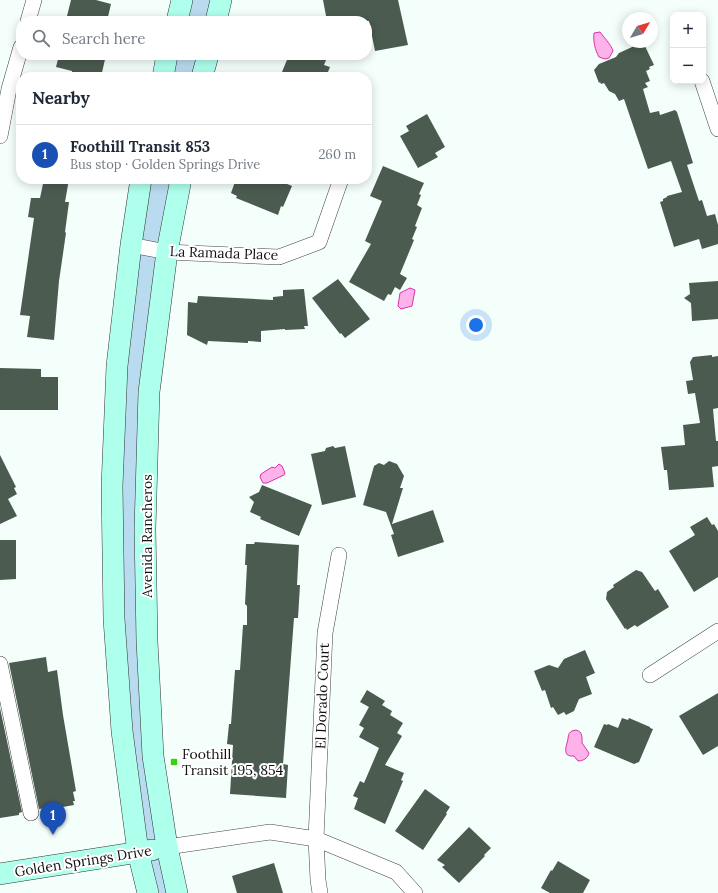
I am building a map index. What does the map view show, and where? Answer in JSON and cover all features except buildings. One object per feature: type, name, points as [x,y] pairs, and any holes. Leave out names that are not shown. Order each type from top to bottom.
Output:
[{"type":"main road","points":[[178,16],[182,0]]},
{"type":"main road","points":[[217,16],[221,0]]},
{"type":"main road","points":[[164,72],[167,60]]},
{"type":"main road","points":[[203,72],[207,60]]},
{"type":"main road","points":[[140,184],[131,245],[117,366],[112,486],[115,633],[122,731],[138,852],[148,893]]},
{"type":"main road","name":"Avenida Rancheros","points":[[177,893],[167,847],[153,756],[147,641],[145,529],[149,392],[167,252],[180,184]]},
{"type":"main road","name":"Golden Springs Drive","points":[[0,874],[167,847]]},
{"type":"street","points":[[29,16],[34,0]]},
{"type":"street","points":[[0,136],[5,88],[16,60]]},
{"type":"street","points":[[703,84],[718,129]]},
{"type":"street","name":"La Ramada Place","points":[[131,245],[167,252],[279,257],[319,242],[339,184]]},
{"type":"street","name":"El Dorado Court","points":[[320,893],[316,839],[325,633],[339,555]]},
{"type":"street","points":[[650,675],[718,631]]},
{"type":"street","points":[[0,664],[31,813]]},
{"type":"street","points":[[167,847],[270,832],[316,839],[396,872],[415,893]]},
{"type":"shaded area","points":[[186,0],[216,0],[212,16],[182,16]]},
{"type":"shaded area","points":[[600,32],[613,51],[609,58],[605,59],[599,57],[596,51],[594,33]]},
{"type":"shaded area","points":[[171,60],[201,60],[198,72],[168,72]]},
{"type":"shaded area","points":[[147,184],[176,184],[164,247],[136,239]]},
{"type":"shaded area","points":[[134,251],[164,256],[143,479],[161,845],[143,846],[126,723],[114,486]]},
{"type":"shaded area","points":[[410,288],[415,290],[412,306],[401,309],[398,306],[400,293]]},
{"type":"shaded area","points":[[279,464],[282,466],[285,473],[284,475],[267,483],[263,483],[260,477],[261,474],[272,467],[275,468]]},
{"type":"shaded area","points":[[576,730],[581,733],[582,743],[589,753],[586,758],[580,761],[578,761],[574,756],[568,755],[566,752],[570,732]]},
{"type":"shaded area","points":[[164,852],[173,893],[152,893],[142,854]]},
{"type":"place","name":"Foothill Transit 195, 854","points":[[174,762]]},
{"type":"place","name":"Foothill Transit 853","points":[[53,835]]}]
